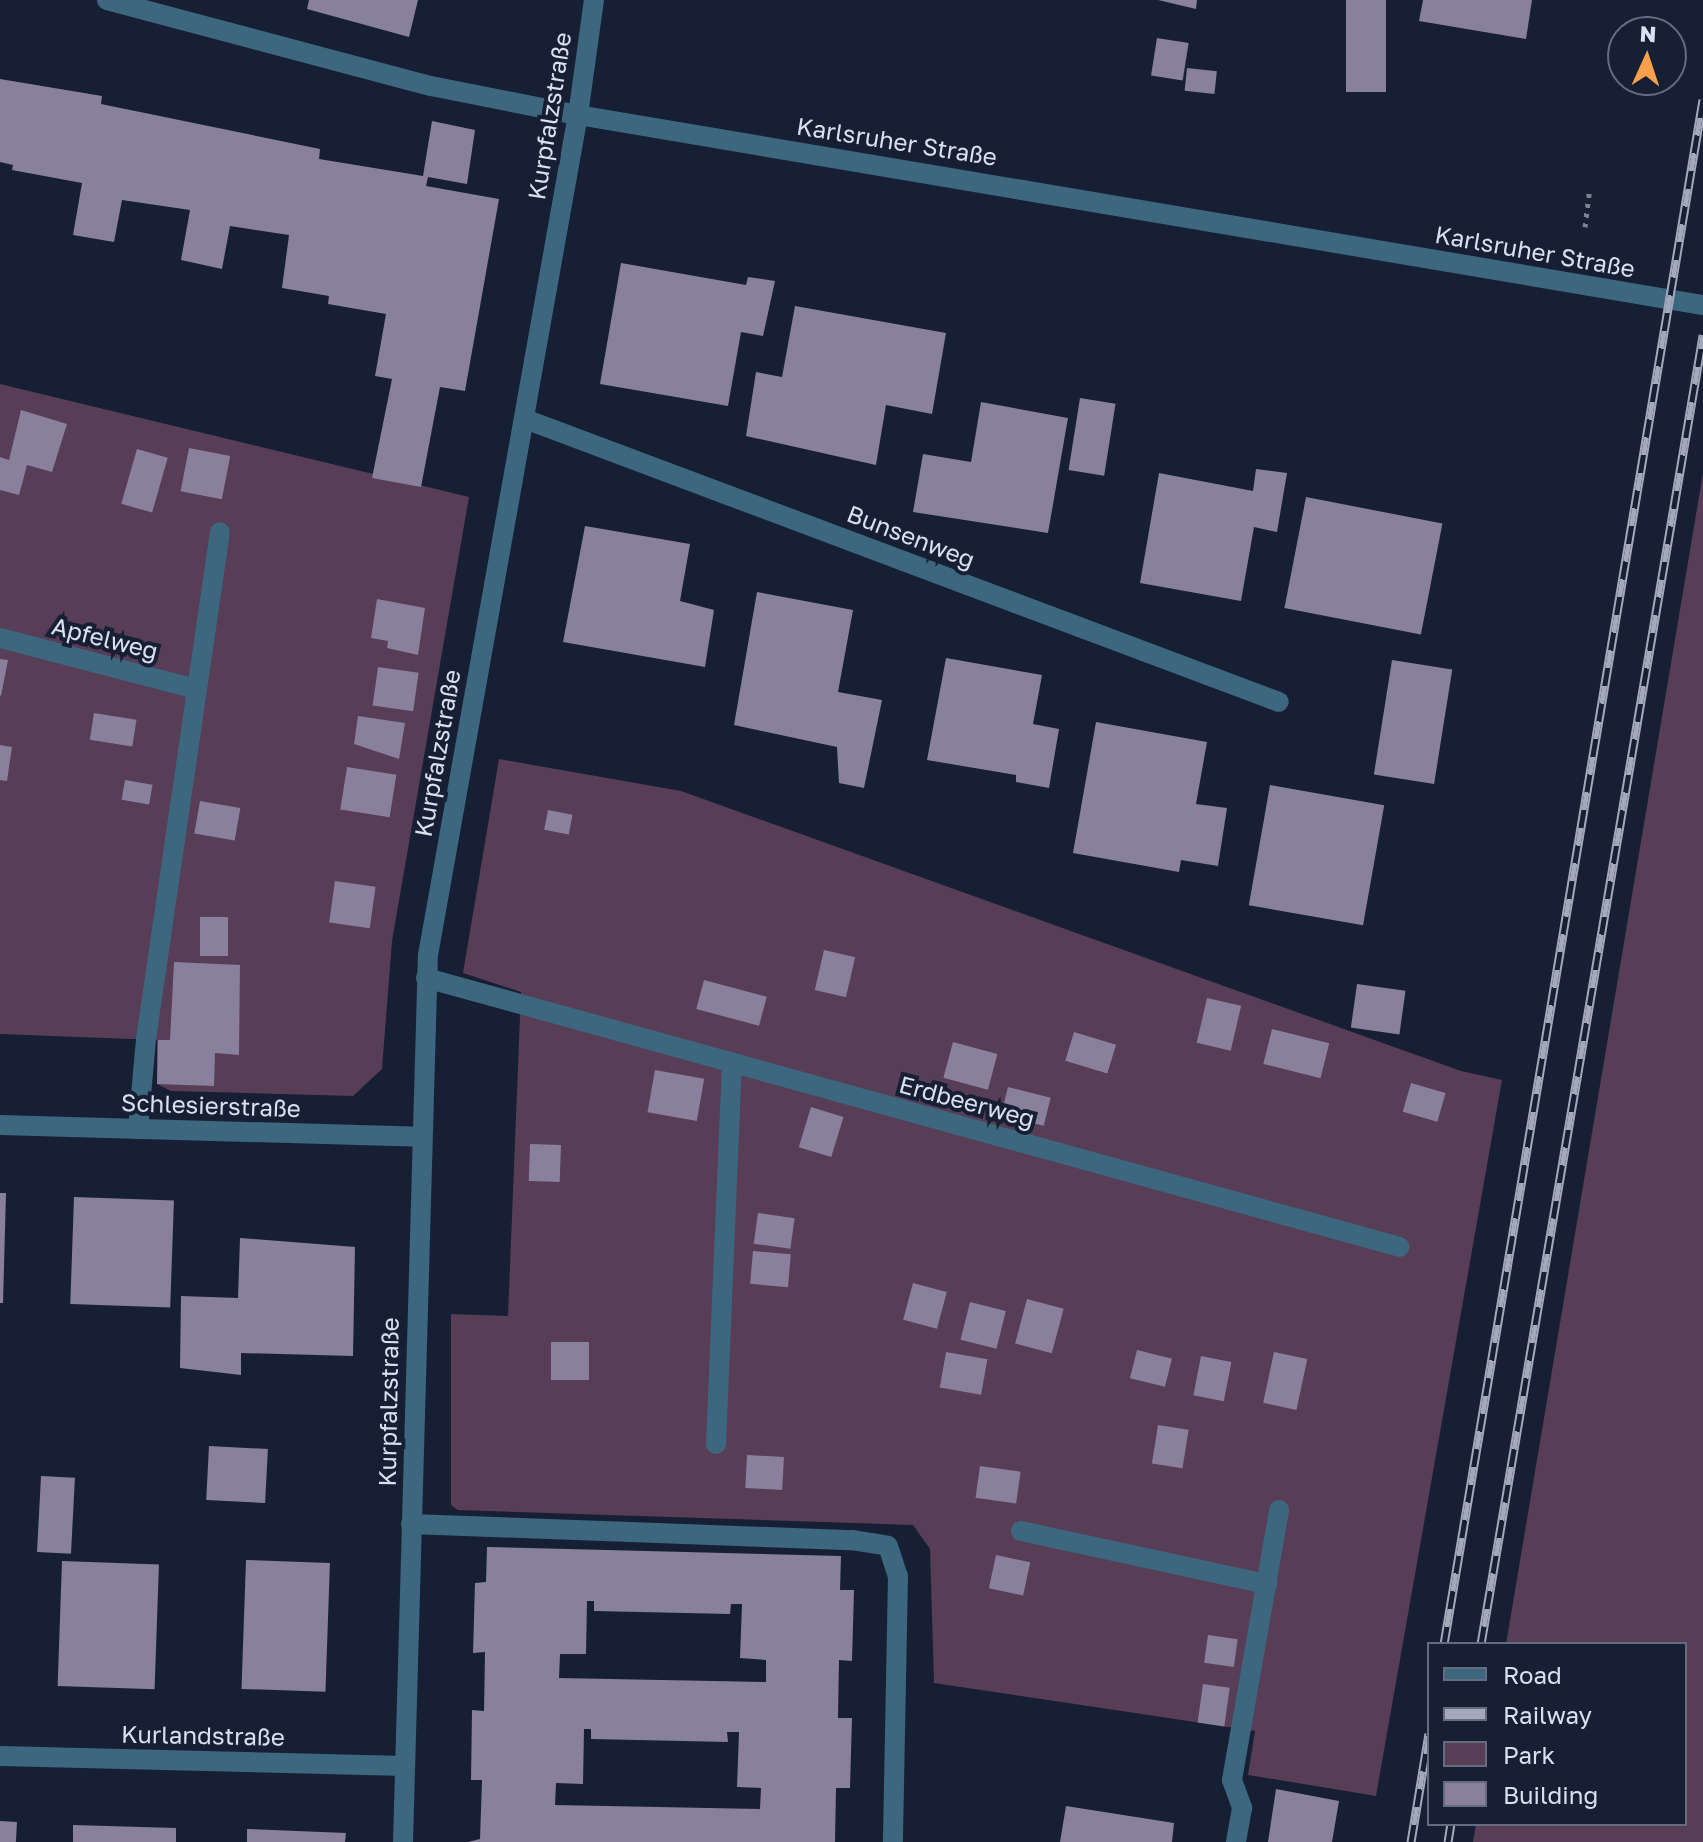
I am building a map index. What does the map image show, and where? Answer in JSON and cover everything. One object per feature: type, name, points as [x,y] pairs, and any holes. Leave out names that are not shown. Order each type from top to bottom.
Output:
[{"type":"street","name":"Karlsruher Straße","points":[[107,0],[431,86],[578,115],[1694,304]]},
{"type":"street","name":"Kurpfalzstraße","points":[[403,1842],[426,978],[578,115],[594,0]]},
{"type":"street","name":"Bunsenweg","points":[[525,419],[1279,702]]},
{"type":"street","points":[[138,1129],[196,689],[220,532]]},
{"type":"street","name":"Apfelweg","points":[[0,638],[196,689]]},
{"type":"street","name":"Erdbeerweg","points":[[426,978],[1400,1247]]},
{"type":"street","points":[[716,1444],[732,1064]]},
{"type":"street","name":"Schlesierstraße","points":[[0,1125],[420,1137]]},
{"type":"street","points":[[1236,1842],[1242,1808],[1232,1780],[1279,1510]]},
{"type":"street","points":[[411,1524],[852,1540],[888,1546],[895,1555],[898,1576],[893,1842]]},
{"type":"street","points":[[1021,1531],[1267,1584]]},
{"type":"street","name":"Kurlandstraße","points":[[0,1756],[405,1766]]},
{"type":"path","points":[[1585,227],[1590,189]]},
{"type":"green space","points":[[0,384],[469,497],[392,941],[382,1069],[353,1096],[171,1091],[157,1084],[157,1040],[0,1034]]},
{"type":"green space","points":[[1703,473],[1703,1842],[1473,1842],[1476,1826],[1687,1826],[1687,1642],[1506,1642]]},
{"type":"green space","points":[[499,759],[681,791],[1461,1071],[1502,1080],[1376,1796],[1248,1775],[1255,1731],[934,1683],[930,1549],[913,1525],[458,1510],[451,1505],[451,1314],[508,1316],[521,992],[463,973]]},
{"type":"building","points":[[309,0],[418,0],[409,37],[307,9]]},
{"type":"building","points":[[1158,0],[1197,0],[1196,9]]},
{"type":"building","points":[[1346,0],[1386,0],[1386,92],[1346,92]]},
{"type":"building","points":[[1423,0],[1532,0],[1526,39],[1419,21]]},
{"type":"building","points":[[1157,38],[1189,43],[1183,81],[1151,76]]},
{"type":"building","points":[[1187,68],[1217,71],[1214,94],[1185,91]]},
{"type":"building","points":[[0,79],[102,96],[101,104],[320,149],[319,159],[423,176],[432,121],[475,130],[467,184],[428,177],[426,186],[499,199],[465,391],[440,387],[421,487],[372,478],[392,379],[375,376],[386,314],[328,304],[329,296],[282,288],[289,235],[230,226],[222,269],[181,260],[190,210],[122,200],[114,242],[73,235],[82,183],[12,170],[13,165],[0,162]]},
{"type":"building","points":[[621,263],[746,285],[748,277],[775,281],[763,336],[741,332],[728,406],[600,384]]},
{"type":"building","points":[[795,306],[946,333],[932,414],[886,405],[876,465],[746,436],[756,372],[782,377]]},
{"type":"building","points":[[1080,398],[1116,404],[1104,476],[1069,470]]},
{"type":"building","points":[[981,402],[1068,418],[1048,533],[913,512],[923,454],[971,462]]},
{"type":"building","points":[[21,410],[67,424],[52,472],[27,465],[19,495],[0,490],[0,457],[9,460]]},
{"type":"building","points":[[189,448],[230,456],[222,499],[181,491]]},
{"type":"building","points":[[137,449],[168,458],[152,513],[121,504]]},
{"type":"building","points":[[1256,469],[1287,473],[1277,532],[1254,527],[1241,601],[1140,583],[1159,473],[1253,491]]},
{"type":"building","points":[[1306,497],[1442,524],[1421,634],[1284,608]]},
{"type":"building","points":[[585,526],[690,544],[680,601],[714,610],[705,667],[563,642]]},
{"type":"building","points":[[757,592],[853,610],[838,692],[882,700],[864,788],[839,783],[837,747],[734,725]]},
{"type":"building","points":[[377,599],[425,608],[418,655],[387,648],[388,641],[371,638]]},
{"type":"building","points":[[946,658],[1042,675],[1033,724],[1059,729],[1049,788],[1016,782],[1016,775],[927,760]]},
{"type":"building","points":[[0,659],[8,660],[1,696],[0,695]]},
{"type":"building","points":[[1392,660],[1452,670],[1434,784],[1374,775]]},
{"type":"building","points":[[378,667],[419,673],[413,711],[373,706]]},
{"type":"building","points":[[94,713],[136,720],[132,746],[90,740]]},
{"type":"building","points":[[358,716],[405,723],[399,759],[354,744]]},
{"type":"building","points":[[1096,722],[1207,742],[1196,804],[1227,808],[1218,866],[1181,860],[1179,872],[1073,853]]},
{"type":"building","points":[[0,745],[12,747],[7,781],[0,780]]},
{"type":"building","points":[[347,767],[396,775],[390,817],[340,809]]},
{"type":"building","points":[[125,780],[153,785],[149,805],[122,800]]},
{"type":"building","points":[[1270,785],[1384,805],[1363,925],[1249,905]]},
{"type":"building","points":[[200,801],[240,808],[235,841],[194,833]]},
{"type":"building","points":[[548,810],[573,815],[569,834],[544,830]]},
{"type":"building","points":[[335,881],[376,887],[370,928],[329,923]]},
{"type":"building","points":[[200,917],[228,917],[228,956],[200,956]]},
{"type":"building","points":[[824,950],[855,957],[846,997],[815,990]]},
{"type":"building","points":[[174,962],[240,965],[239,1055],[215,1053],[214,1086],[157,1084],[158,1040],[170,1040]]},
{"type":"building","points":[[704,980],[767,997],[759,1026],[696,1009]]},
{"type":"building","points":[[1357,984],[1406,991],[1399,1034],[1351,1028]]},
{"type":"building","points":[[1207,998],[1241,1006],[1231,1051],[1197,1043]]},
{"type":"building","points":[[1272,1029],[1329,1043],[1321,1078],[1263,1064]]},
{"type":"building","points":[[1074,1032],[1116,1045],[1107,1074],[1065,1061]]},
{"type":"building","points":[[953,1042],[997,1054],[988,1090],[943,1078]]},
{"type":"building","points":[[655,1070],[704,1079],[697,1121],[648,1112]]},
{"type":"building","points":[[1411,1083],[1446,1093],[1437,1122],[1403,1112]]},
{"type":"building","points":[[1008,1087],[1051,1098],[1044,1126],[1001,1115]]},
{"type":"building","points":[[811,1107],[844,1117],[831,1157],[799,1147]]},
{"type":"building","points":[[530,1144],[561,1145],[560,1182],[529,1181]]},
{"type":"building","points":[[0,1193],[6,1193],[3,1303],[0,1303]]},
{"type":"building","points":[[74,1197],[174,1200],[170,1307],[70,1304]]},
{"type":"building","points":[[758,1213],[795,1218],[790,1249],[754,1244]]},
{"type":"building","points":[[240,1238],[355,1247],[353,1356],[241,1353],[241,1375],[180,1368],[181,1296],[238,1298]]},
{"type":"building","points":[[753,1251],[791,1254],[788,1287],[750,1284]]},
{"type":"building","points":[[913,1283],[947,1292],[937,1329],[903,1320]]},
{"type":"building","points":[[1027,1299],[1064,1309],[1052,1353],[1015,1343]]},
{"type":"building","points":[[970,1302],[1006,1311],[996,1349],[961,1340]]},
{"type":"building","points":[[551,1342],[589,1342],[589,1380],[551,1380]]},
{"type":"building","points":[[1137,1350],[1172,1359],[1165,1387],[1130,1378]]},
{"type":"building","points":[[946,1352],[987,1359],[981,1395],[940,1387]]},
{"type":"building","points":[[1274,1352],[1307,1359],[1296,1410],[1263,1403]]},
{"type":"building","points":[[1201,1356],[1231,1362],[1224,1401],[1193,1395]]},
{"type":"building","points":[[1158,1425],[1189,1430],[1183,1468],[1152,1464]]},
{"type":"building","points":[[209,1446],[268,1449],[265,1503],[206,1500]]},
{"type":"building","points":[[747,1455],[784,1457],[782,1490],[745,1488]]},
{"type":"building","points":[[980,1466],[1021,1472],[1016,1503],[976,1498]]},
{"type":"building","points":[[41,1476],[75,1478],[71,1554],[37,1552]]},
{"type":"building","points":[[487,1547],[841,1556],[840,1590],[854,1590],[852,1661],[839,1660],[838,1718],[852,1718],[850,1788],[836,1788],[835,1842],[468,1842],[480,1839],[482,1780],[471,1780],[472,1710],[484,1711],[485,1652],[473,1653],[475,1583],[486,1582]],"holes":[[[587,1601],[594,1601],[594,1611],[730,1614],[731,1604],[742,1604],[740,1658],[766,1660],[766,1682],[559,1678],[560,1654],[586,1654]],[[584,1729],[591,1729],[591,1739],[728,1742],[727,1732],[739,1732],[737,1787],[761,1788],[760,1809],[555,1805],[556,1783],[583,1784]]]},
{"type":"building","points":[[996,1555],[1030,1562],[1023,1596],[989,1588]]},
{"type":"building","points":[[246,1560],[330,1563],[325,1692],[241,1689]]},
{"type":"building","points":[[62,1561],[159,1564],[155,1689],[58,1686]]},
{"type":"building","points":[[1208,1635],[1238,1639],[1234,1667],[1204,1663]]},
{"type":"building","points":[[1203,1684],[1230,1688],[1224,1726],[1198,1723]]},
{"type":"building","points":[[1276,1789],[1339,1801],[1332,1842],[1268,1842]]},
{"type":"building","points":[[1066,1806],[1174,1823],[1172,1842],[1060,1842]]},
{"type":"building","points":[[0,1821],[17,1822],[16,1842],[0,1842]]},
{"type":"building","points":[[73,1825],[176,1828],[176,1842],[73,1842]]},
{"type":"building","points":[[247,1829],[346,1833],[345,1842],[247,1842]]},
{"type":"railway","points":[[1444,1642],[1703,100]]},
{"type":"railway","points":[[1481,1642],[1703,335]]},
{"type":"railway","points":[[1411,1842],[1427,1745]]},
{"type":"railway","points":[[1448,1842],[1451,1826]]}]
